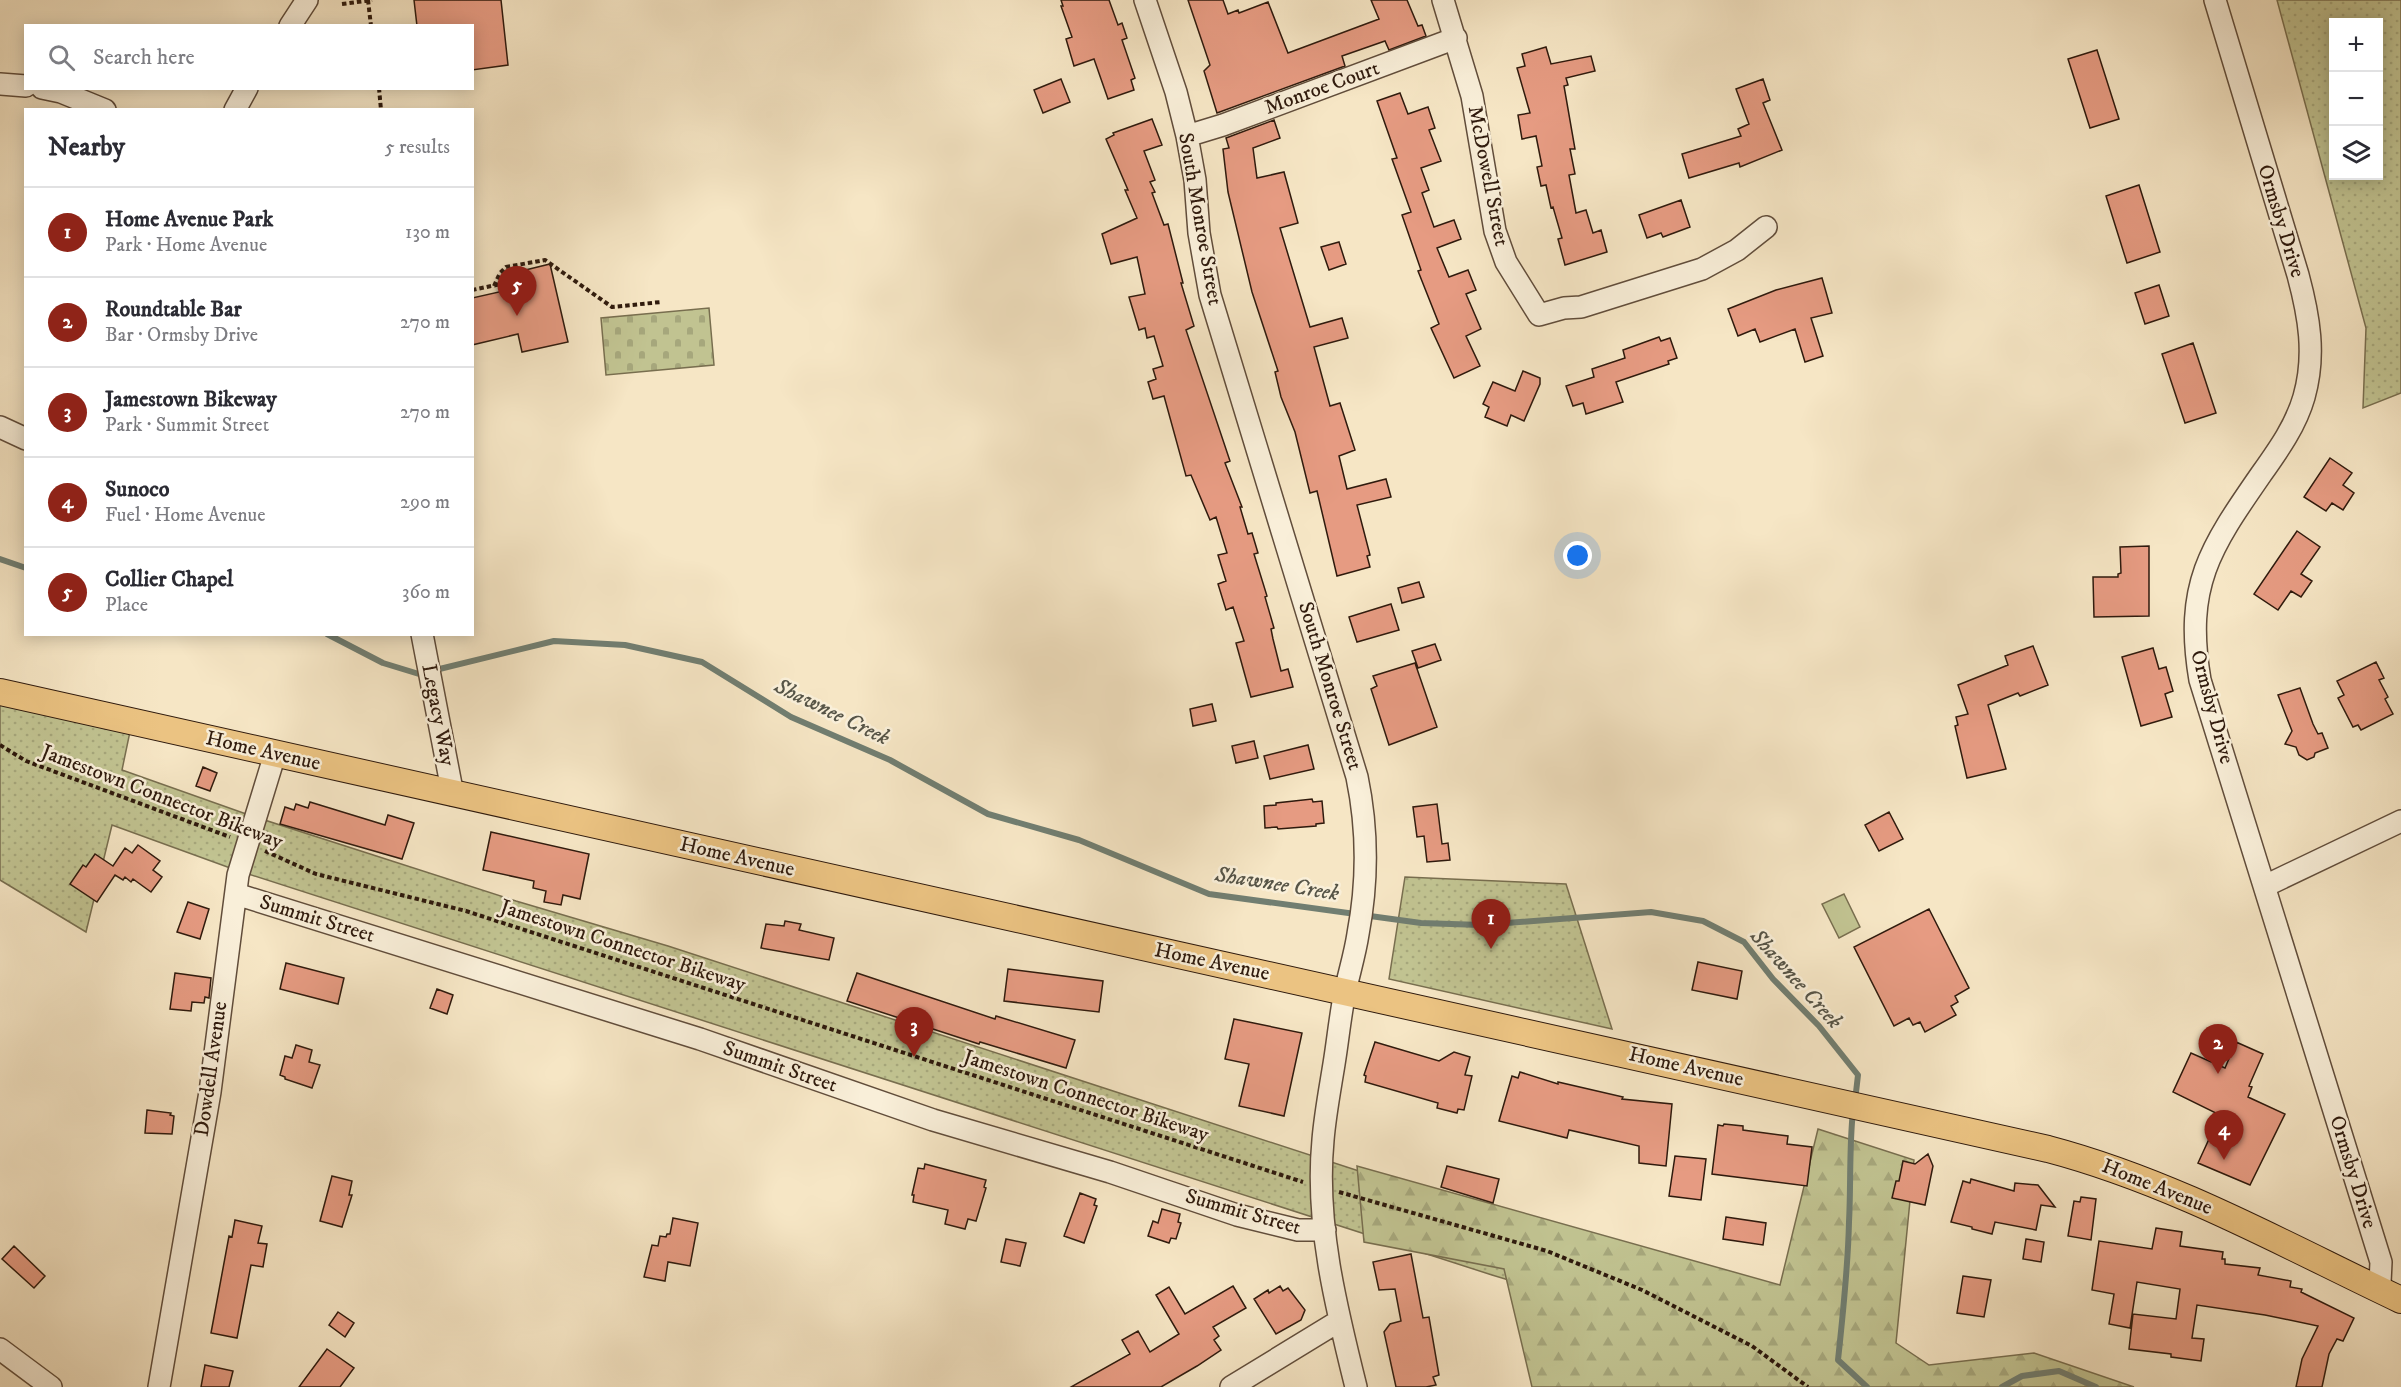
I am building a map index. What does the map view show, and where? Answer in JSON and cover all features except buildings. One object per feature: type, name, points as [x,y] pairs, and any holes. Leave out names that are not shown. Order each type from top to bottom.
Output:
[{"type":"main road","name":"Home Avenue","points":[[0,692],[453,795],[1345,991],[2048,1149],[2146,1179],[2191,1198],[2401,1300]]},
{"type":"street","points":[[291,24],[307,0]]},
{"type":"street","name":"South Monroe Street","points":[[1145,0],[1176,92],[1187,136],[1195,180],[1199,233],[1210,295],[1358,777],[1365,827],[1365,891],[1345,991],[1326,1114],[1321,1187],[1339,1321],[1356,1387]]},
{"type":"street","name":"McDowell Street","points":[[1443,0],[1472,96],[1495,231],[1506,262],[1539,315],[1564,308],[1581,307],[1702,269],[1737,250],[1766,227]]},
{"type":"street","name":"Ormsby Drive","points":[[2215,0],[2298,275],[2310,331],[2309,375],[2298,414],[2283,442],[2215,543],[2202,578],[2195,621],[2195,650],[2200,680],[2381,1262],[2380,1283],[2377,1289]]},
{"type":"street","name":"Monroe Court","points":[[1187,136],[1223,125],[1456,38]]},
{"type":"street","points":[[0,84],[24,86]]},
{"type":"street","points":[[50,90],[100,108]]},
{"type":"street","points":[[236,108],[246,90]]},
{"type":"street","points":[[0,427],[24,438]]},
{"type":"street","name":"Legacy Way","points":[[422,636],[453,795]]},
{"type":"street","name":"Dowdell Avenue","points":[[159,1387],[210,1092],[238,875],[275,754]]},
{"type":"street","points":[[2265,885],[2401,821]]},
{"type":"street","name":"Summit Street","points":[[236,894],[700,1039],[933,1120],[1110,1172],[1237,1215],[1298,1230],[1325,1230]]},
{"type":"street","points":[[1231,1387],[1339,1321]]},
{"type":"street","points":[[0,1349],[51,1387]]},
{"type":"path","points":[[342,4],[370,0],[371,24]]},
{"type":"path","points":[[378,90],[381,108]]},
{"type":"path","points":[[494,286],[500,273],[506,267],[544,260],[612,307],[661,302]]},
{"type":"path","points":[[474,290],[506,283]]},
{"type":"path","name":"Jamestown Connector Bikeway","points":[[0,745],[27,761],[248,844],[316,874],[466,911],[1321,1187],[1547,1251],[1642,1290],[1752,1346],[1808,1387]]},
{"type":"green space","points":[[2277,0],[2401,0],[2401,393],[2363,408],[2366,328]]},
{"type":"green space","points":[[709,308],[714,365],[606,375],[601,318]]},
{"type":"green space","points":[[0,692],[132,722],[122,770],[249,815],[516,901],[668,946],[1411,1188],[1571,1299],[233,869],[112,825],[86,932],[0,880]]},
{"type":"green space","points":[[1405,877],[1566,884],[1612,1029],[1389,979]]},
{"type":"green space","points":[[1844,894],[1860,927],[1839,938],[1822,904]]},
{"type":"green space","points":[[1818,1129],[1914,1160],[1896,1343],[1929,1365],[2034,1353],[2134,1387],[1532,1387],[1504,1269],[1364,1242],[1357,1166],[1780,1285]]},
{"type":"waterway","name":"Shawnee Creek","points":[[0,559],[24,567]]},
{"type":"waterway","name":"Shawnee Creek","points":[[331,636],[383,663],[419,674],[554,641],[625,645],[702,662],[791,717],[890,760],[988,814],[1079,840],[1209,894],[1421,923],[1481,925],[1651,912],[1703,921],[1744,942],[1773,979],[1819,1026],[1858,1075],[1855,1101]]},
{"type":"waterway","name":"Shawnee Creek","points":[[1853,1111],[1848,1256],[1838,1360],[1867,1387]]},
{"type":"waterway","name":"Shawnee Creek","points":[[2002,1387],[2022,1376],[2059,1371],[2096,1387]]},
{"type":"place","name":"Collier Chapel","points":[[517,316]]},
{"type":"place","name":"Home Avenue Park","points":[[1491,949]]},
{"type":"place","name":"Jamestown Bikeway","points":[[914,1057]]},
{"type":"place","name":"Roundtable Bar","points":[[2218,1074]]},
{"type":"place","name":"Sunoco","points":[[2224,1160]]}]
